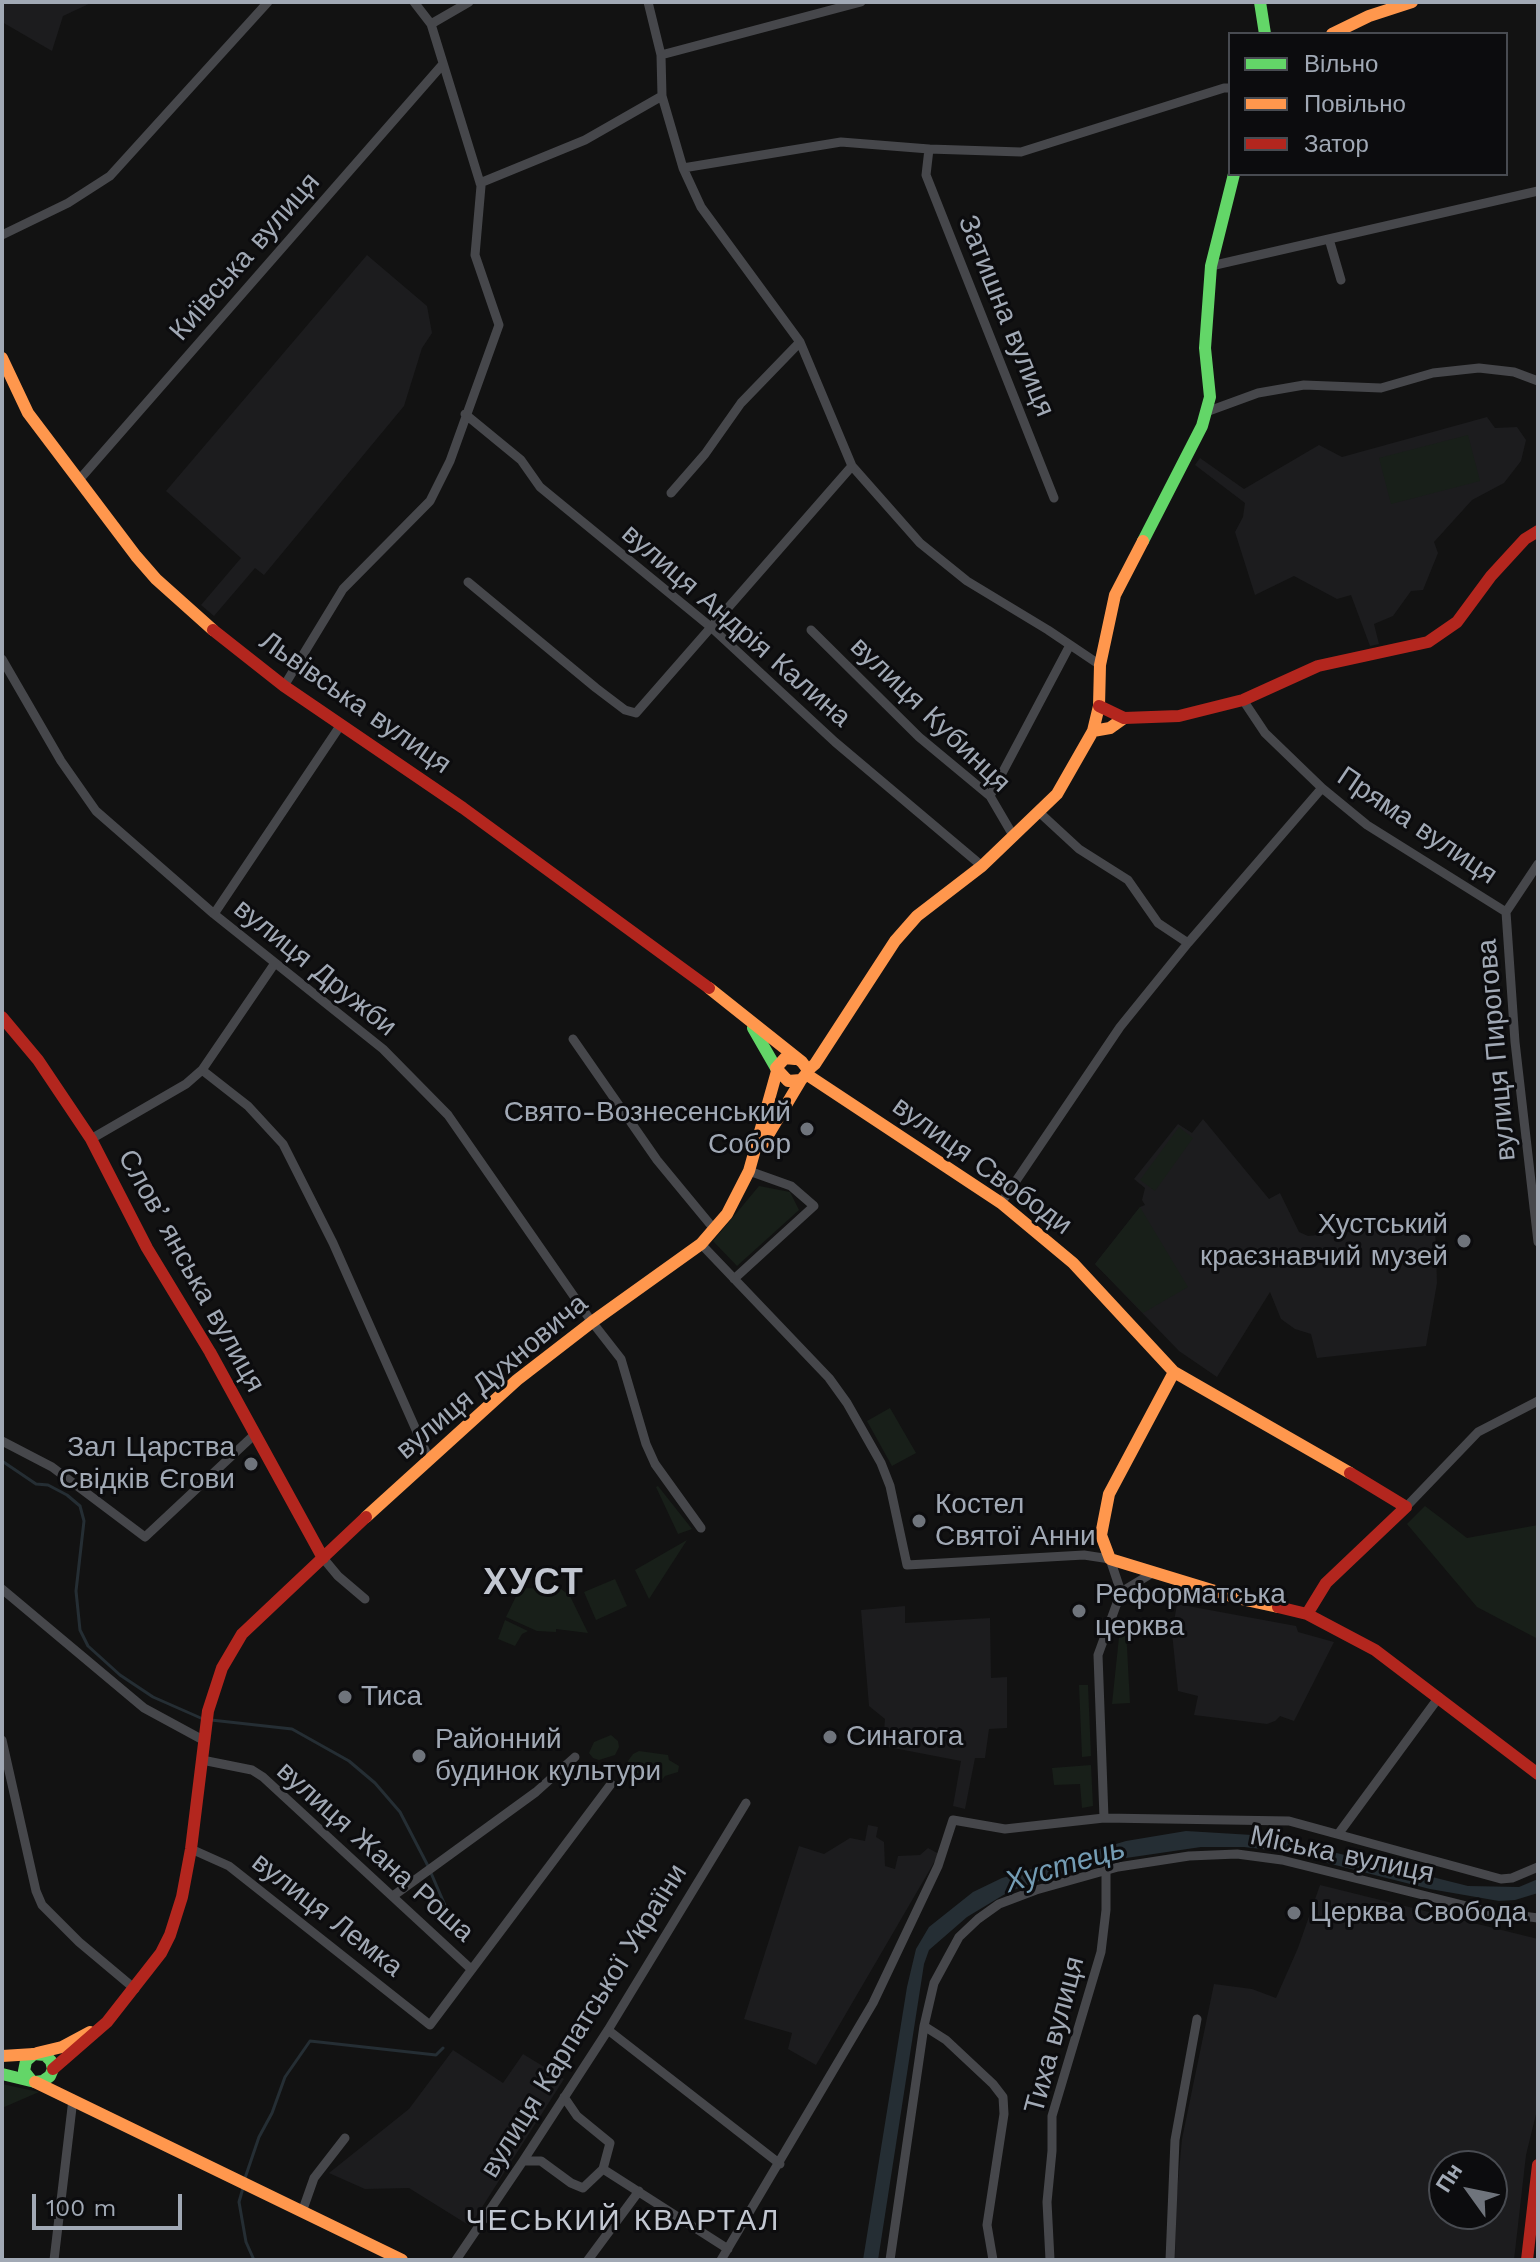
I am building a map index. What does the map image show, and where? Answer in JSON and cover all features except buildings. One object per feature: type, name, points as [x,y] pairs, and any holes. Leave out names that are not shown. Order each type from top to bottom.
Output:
[{"type":"main road","points":[[1260,2],[1265,32]]},
{"type":"main road","points":[[1336,32],[1369,16],[1412,2]]},
{"type":"main road","points":[[750,1168],[805,1075],[895,941],[917,916],[982,866],[1040,813],[1057,794],[1093,731],[1099,706],[1100,665],[1115,595],[1202,426],[1210,397],[1205,348],[1211,266],[1234,176]]},
{"type":"main road","name":"Львівська вулиця","points":[[2,358],[28,413],[79,480],[156,579],[205,624],[284,686],[463,808],[715,993],[795,1059],[805,1075]]},
{"type":"main road","points":[[1099,706],[1124,718],[1179,716],[1243,700],[1318,666],[1428,642],[1457,622],[1499,567],[1525,539],[1538,531]]},
{"type":"main road","points":[[1093,731],[1110,728],[1124,718]]},
{"type":"main road","name":"Словʼянська вулиця","points":[[2,1017],[38,1060],[91,1139],[140,1236],[210,1352],[323,1558]]},
{"type":"main road","name":"Львівська вулиця","points":[[749,1021],[777,1069]]},
{"type":"main road","points":[[750,1168],[777,1069],[785,1058],[795,1059]]},
{"type":"main road","points":[[777,1069],[788,1081],[805,1075]]},
{"type":"main road","name":"вулиця Свободи","points":[[805,1075],[1001,1203],[1073,1263],[1174,1372],[1303,1444],[1406,1507]]},
{"type":"main road","name":"вулиця Духновича","points":[[107,2022],[135,1989],[170,1935],[182,1897],[191,1849],[208,1711],[222,1668],[242,1634],[529,1370],[701,1244],[727,1214],[750,1168]]},
{"type":"main road","points":[[1174,1372],[1109,1494],[1101,1535],[1110,1559],[1241,1599],[1307,1614],[1375,1650],[1538,1774]]},
{"type":"main road","points":[[1307,1614],[1326,1583],[1406,1507]]},
{"type":"main road","points":[[33,2081],[24,2068],[28,2058],[62,2047],[107,2022]]},
{"type":"main road","points":[[33,2081],[43,2081],[107,2022]]},
{"type":"main road","points":[[2,2056],[36,2054],[48,2057],[52,2071],[73,2099]]},
{"type":"main road","points":[[2,2074],[33,2081],[73,2099],[402,2260]]},
{"type":"main road","points":[[1527,2260],[1538,2167]]},
{"type":"street","points":[[2,235],[68,203],[110,176],[268,2]]},
{"type":"street","points":[[284,686],[343,589],[430,501],[450,461],[499,325],[475,255],[480,183],[431,24],[414,2]]},
{"type":"street","points":[[431,24],[469,2]]},
{"type":"street","points":[[648,2],[661,55],[662,96],[683,168],[701,207],[800,342],[852,466],[920,543],[967,581],[1100,665]]},
{"type":"street","points":[[661,55],[861,2]]},
{"type":"street","name":"Київська вулиця","points":[[79,480],[443,64]]},
{"type":"street","points":[[683,168],[841,142],[1021,152],[1228,89]]},
{"type":"street","points":[[480,183],[585,140],[662,96]]},
{"type":"street","name":"Затишна вулиця","points":[[929,149],[926,175],[1054,498]]},
{"type":"street","points":[[1211,266],[1538,191]]},
{"type":"street","points":[[1329,239],[1341,280]]},
{"type":"street","points":[[671,493],[705,454],[741,403],[800,342]]},
{"type":"street","points":[[1206,412],[1258,393],[1304,385],[1381,388],[1433,373],[1479,368],[1514,372],[1538,381]]},
{"type":"street","name":"вулиця Андрія Калина","points":[[465,414],[521,460],[540,487],[712,628],[835,742],[982,866]]},
{"type":"street","points":[[468,582],[625,710],[636,713],[642,710],[852,466]]},
{"type":"street","name":"вулиця Кубинця","points":[[811,630],[919,737],[990,796],[1014,837]]},
{"type":"street","points":[[990,796],[1070,645]]},
{"type":"street","name":"вулиця Дружби","points":[[2,659],[61,761],[96,811],[214,914],[383,1049],[448,1115],[621,1359],[646,1444],[655,1464],[701,1528]]},
{"type":"street","name":"Пряма вулиця","points":[[1243,700],[1265,733],[1322,788],[1367,825],[1506,912]]},
{"type":"street","points":[[214,914],[340,726]]},
{"type":"street","points":[[1001,1203],[1120,1027],[1322,788]]},
{"type":"street","points":[[1040,813],[1079,849],[1128,880],[1158,923],[1188,943]]},
{"type":"street","name":"вулиця Пирогова","points":[[1538,864],[1506,912],[1515,1042],[1538,1242]]},
{"type":"street","points":[[91,1139],[186,1084],[202,1070],[275,963]]},
{"type":"street","points":[[573,1039],[657,1160],[714,1229]]},
{"type":"street","points":[[202,1070],[248,1106],[283,1144],[333,1243],[429,1459]]},
{"type":"street","points":[[734,1279],[814,1206],[791,1186],[750,1168]]},
{"type":"street","points":[[701,1244],[829,1378],[854,1413],[890,1486],[907,1565],[1067,1554],[1110,1559],[1121,1592],[1098,1655],[1104,1818]]},
{"type":"street","points":[[1406,1507],[1478,1432],[1538,1401]]},
{"type":"street","points":[[2,1441],[52,1467],[145,1537],[254,1435]]},
{"type":"street","points":[[323,1558],[338,1576],[365,1599]]},
{"type":"street","points":[[1121,1592],[1154,1572]]},
{"type":"street","points":[[2,1589],[144,1708],[203,1740]]},
{"type":"street","points":[[1339,1833],[1439,1697]]},
{"type":"street","points":[[2,1740],[36,1891],[42,1905],[79,1942],[135,1989]]},
{"type":"street","points":[[393,1896],[536,1792],[575,1757]]},
{"type":"street","name":"вулиця Жана Роша","points":[[202,1760],[252,1770],[263,1777],[471,1969]]},
{"type":"street","points":[[471,1969],[611,1784]]},
{"type":"street","name":"вулиця Карпатської України","points":[[456,2260],[608,2030],[746,1803]]},
{"type":"street","points":[[721,2260],[873,2003],[938,1866],[953,1820],[1005,1829],[1104,1818],[1289,1821],[1501,1879],[1512,1878],[1538,1867]]},
{"type":"street","name":"вулиця Лемка","points":[[191,1849],[229,1866],[430,2025],[471,1969]]},
{"type":"street","name":"Міська вулиця","points":[[890,2260],[924,2026],[938,1972],[959,1937],[978,1919],[1015,1897],[1106,1870],[1189,1856],[1252,1855],[1344,1874],[1491,1912],[1538,1918]]},
{"type":"street","name":"Тиха вулиця","points":[[1050,2260],[1047,2202],[1052,2116],[1101,1952],[1106,1910],[1106,1870]]},
{"type":"street","points":[[1170,2260],[1175,2140],[1197,2019]]},
{"type":"street","points":[[924,2026],[946,2040],[1003,2097],[1004,2114],[987,2225],[993,2260]]},
{"type":"street","points":[[608,2030],[780,2164]]},
{"type":"street","points":[[523,2161],[541,2161],[583,2188],[603,2169],[610,2143],[577,2116],[564,2097]]},
{"type":"street","points":[[54,2260],[73,2099]]},
{"type":"street","points":[[302,2212],[314,2178],[345,2138]]},
{"type":"street","points":[[603,2169],[728,2249]]},
{"type":"street","points":[[588,2260],[639,2191]]},
{"type":"shaded area","points":[[2,2],[93,2],[63,16],[52,51],[2,22]]},
{"type":"shaded area","points":[[367,255],[427,306],[432,333],[422,348],[404,406],[264,575],[255,568],[214,616],[201,605],[241,558],[166,491]]},
{"type":"shaded area","points":[[1487,417],[1495,428],[1517,427],[1526,440],[1521,461],[1504,483],[1472,500],[1434,542],[1438,553],[1423,590],[1411,591],[1393,616],[1374,624],[1379,644],[1370,646],[1351,595],[1337,599],[1294,576],[1255,595],[1235,532],[1243,517],[1245,503],[1195,465],[1200,458],[1244,489],[1319,445],[1342,457]]},
{"type":"shaded area","points":[[1468,435],[1480,481],[1391,504],[1379,458]]},
{"type":"shaded area","points":[[1203,1119],[1269,1199],[1280,1193],[1299,1232],[1308,1236],[1435,1223],[1437,1283],[1426,1346],[1317,1358],[1311,1334],[1295,1329],[1281,1319],[1270,1292],[1217,1377],[1179,1351],[1095,1264],[1140,1207],[1145,1205],[1142,1200],[1145,1188],[1134,1179],[1178,1124],[1192,1133]]},
{"type":"shaded area","points":[[1179,1127],[1193,1138],[1155,1191],[1140,1180]]},
{"type":"shaded area","points":[[759,1186],[790,1192],[799,1210],[737,1266],[713,1241]]},
{"type":"shaded area","points":[[1140,1207],[1188,1287],[1143,1313],[1095,1264]]},
{"type":"shaded area","points":[[890,1408],[916,1453],[892,1466],[867,1421]]},
{"type":"shaded area","points":[[658,1486],[692,1529],[678,1534]]},
{"type":"shaded area","points":[[1425,1506],[1467,1538],[1538,1525],[1538,1639],[1477,1607],[1407,1524]]},
{"type":"shaded area","points":[[687,1540],[649,1599],[635,1570]]},
{"type":"shaded area","points":[[615,1579],[627,1606],[596,1620],[584,1592]]},
{"type":"shaded area","points":[[520,1588],[561,1589],[570,1596],[588,1633],[556,1629],[556,1632],[537,1631],[506,1617]]},
{"type":"shaded area","points":[[1177,1604],[1296,1626],[1298,1632],[1334,1642],[1294,1721],[1280,1716],[1267,1724],[1194,1715],[1198,1696],[1178,1691],[1172,1633]]},
{"type":"shaded area","points":[[905,1606],[905,1623],[990,1618],[991,1678],[1007,1677],[1007,1728],[989,1729],[985,1758],[975,1758],[965,1809],[953,1806],[961,1761],[883,1746],[885,1719],[869,1706],[861,1610]]},
{"type":"shaded area","points":[[505,1620],[528,1631],[522,1634],[515,1646],[498,1639]]},
{"type":"shaded area","points":[[1126,1629],[1130,1703],[1112,1704],[1119,1637]]},
{"type":"shaded area","points":[[1079,1685],[1088,1685],[1091,1756],[1082,1757]]},
{"type":"shaded area","points":[[611,1735],[618,1741],[615,1755],[599,1760],[593,1758],[589,1753],[594,1742]]},
{"type":"shaded area","points":[[639,1751],[668,1755],[669,1760],[679,1766],[678,1772],[662,1780],[636,1773],[631,1770],[628,1761]]},
{"type":"shaded area","points":[[1091,1765],[1093,1806],[1082,1808],[1080,1784],[1054,1785],[1052,1768]]},
{"type":"shaded area","points":[[868,1825],[878,1827],[876,1837],[884,1842],[885,1866],[895,1869],[898,1856],[920,1855],[928,1848],[939,1854],[816,2065],[788,2049],[792,2033],[744,2019],[799,1846],[824,1854],[850,1838],[865,1841]]},
{"type":"shaded area","points":[[1320,1885],[1538,1939],[1538,2106],[1526,2155],[1514,2260],[1175,2260],[1182,2139],[1214,1984],[1252,1989],[1276,1998]]},
{"type":"shaded area","points":[[453,2050],[503,2083],[523,2054],[564,2079],[470,2226],[409,2188],[365,2189],[329,2173],[409,2109]]},
{"type":"shaded area","points":[[2,2084],[39,2092],[2,2108]]},
{"type":"water","name":"Хустець","points":[[1186,1831],[1269,1836],[1468,1886],[1519,1887],[1538,1879],[1538,1893],[1499,1901],[1430,1889],[1280,1851],[1244,1847],[1201,1847],[1092,1863],[1010,1891],[967,1917],[929,1950],[924,1964],[878,2260],[863,2260],[907,1987],[916,1949],[929,1927],[973,1892],[1002,1878],[1126,1841]]},
{"type":"waterway","points":[[2,1461],[36,1484],[48,1485],[67,1495],[80,1506],[84,1521],[76,1591],[80,1630],[88,1646],[120,1675],[153,1697],[203,1719]]},
{"type":"waterway","points":[[211,1720],[292,1729],[349,1761],[375,1783],[400,1812],[428,1866]]},
{"type":"waterway","points":[[431,1873],[460,1940]]},
{"type":"waterway","points":[[244,2181],[285,2077],[310,2041],[436,2055],[443,2048]]},
{"type":"waterway","points":[[243,2188],[239,2202],[246,2242],[254,2260]]},
{"type":"traffic: fast","points":[[1260,2],[1265,32]]},
{"type":"traffic: fast","points":[[1143,541],[1202,426],[1210,397],[1205,348],[1211,266],[1234,176]]},
{"type":"traffic: fast","points":[[753,1028],[776,1068]]},
{"type":"traffic: fast","points":[[2,2074],[35,2082],[43,2081],[53,2069],[45,2055],[34,2054],[26,2061],[24,2071],[31,2080]]},
{"type":"traffic: slow","points":[[1336,32],[1369,16],[1412,2]]},
{"type":"traffic: slow","points":[[2,358],[28,413],[136,556],[156,579],[213,630]]},
{"type":"traffic: slow","points":[[808,1070],[815,1064],[895,941],[917,916],[982,866],[1057,794],[1093,731],[1099,706],[1100,665],[1115,595],[1143,541]]},
{"type":"traffic: slow","points":[[1093,731],[1110,728],[1124,718]]},
{"type":"traffic: slow","points":[[709,988],[802,1062],[808,1070],[806,1074],[801,1080],[788,1081],[776,1068],[785,1058],[795,1059]]},
{"type":"traffic: slow","points":[[366,1517],[517,1380],[701,1244],[727,1214],[749,1171],[777,1071]]},
{"type":"traffic: slow","points":[[806,1074],[1001,1203],[1073,1263],[1174,1372],[1350,1473]]},
{"type":"traffic: slow","points":[[761,1147],[801,1080]]},
{"type":"traffic: slow","points":[[1174,1372],[1109,1494],[1101,1535],[1110,1559],[1241,1599],[1278,1607]]},
{"type":"traffic: slow","points":[[37,2053],[62,2047],[90,2032]]},
{"type":"traffic: slow","points":[[2,2056],[34,2054]]},
{"type":"traffic: slow","points":[[35,2082],[402,2260]]},
{"type":"traffic: jam","points":[[1099,706],[1124,718],[1179,716],[1243,700],[1318,666],[1428,642],[1457,622],[1491,576],[1525,539],[1538,531]]},
{"type":"traffic: jam","points":[[213,630],[284,686],[463,808],[709,988]]},
{"type":"traffic: jam","points":[[2,1017],[38,1060],[91,1139],[147,1248],[210,1352],[323,1558]]},
{"type":"traffic: jam","points":[[1307,1614],[1326,1583],[1406,1507],[1350,1473]]},
{"type":"traffic: jam","points":[[53,2069],[107,2022],[161,1953],[170,1935],[182,1897],[191,1849],[208,1711],[222,1668],[242,1634],[366,1517]]},
{"type":"traffic: jam","points":[[1278,1607],[1307,1614],[1375,1650],[1538,1774]]},
{"type":"traffic: jam","points":[[1527,2260],[1538,2165]]},
{"type":"place","name":"Свято-Вознесенський Собор","points":[[807,1129]]},
{"type":"place","name":"Хустський краєзнавчий музей","points":[[1464,1241]]},
{"type":"place","name":"Зал Царства Свідків Єгови","points":[[251,1464]]},
{"type":"place","name":"Костел Святої Анни","points":[[919,1521]]},
{"type":"place","name":"Реформатська церква","points":[[1079,1611]]},
{"type":"place","name":"Тиса","points":[[345,1697]]},
{"type":"place","name":"Синагога","points":[[830,1737]]},
{"type":"place","name":"Районний будинок культури","points":[[419,1756]]},
{"type":"place","name":"Церква Свобода","points":[[1294,1913]]},
{"type":"district","name":"ХУСТ","points":[[534,1583]]},
{"type":"district","name":"ЧЕСЬКИЙ КВАРТАЛ","points":[[623,2221]]}]
